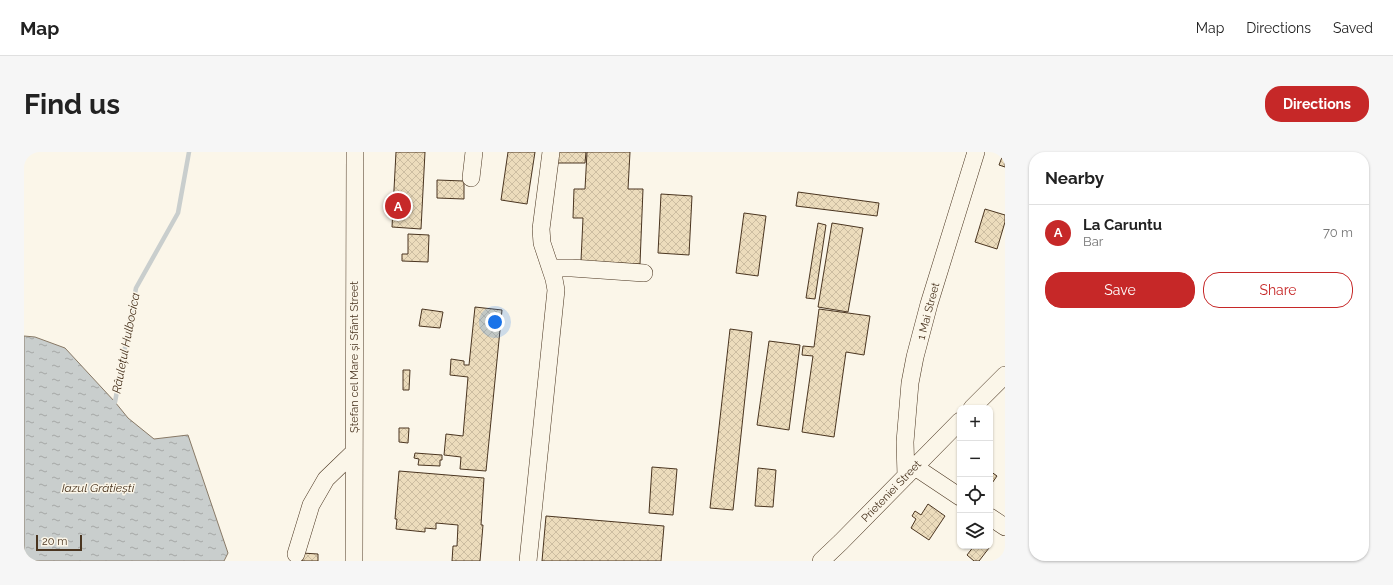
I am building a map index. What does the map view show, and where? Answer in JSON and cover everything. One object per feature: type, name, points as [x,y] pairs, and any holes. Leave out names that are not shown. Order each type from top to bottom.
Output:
[{"type":"street","name":"Ștefan cel Mare și Sfânt Street","points":[[354,561],[355,152]]},
{"type":"street","points":[[471,178],[474,152]]},
{"type":"street","points":[[528,561],[556,290],[551,268],[542,243],[541,229],[551,152]]},
{"type":"street","name":"1 Mai Street","points":[[910,471],[905,442],[910,383],[915,357],[929,304],[976,152]]},
{"type":"street","points":[[551,268],[644,273]]},
{"type":"street","points":[[975,405],[1005,374]]},
{"type":"street","name":"Prieteniei Street","points":[[821,561],[957,423]]},
{"type":"street","points":[[296,554],[311,505],[326,479],[354,452]]},
{"type":"street","points":[[910,471],[957,495]]},
{"type":"street","points":[[993,519],[1005,527]]},
{"type":"water","name":"Iazul Grătiești","points":[[24,336],[35,337],[65,348],[128,418],[154,439],[188,435],[228,553],[224,561],[24,561]]},
{"type":"building","points":[[396,152],[425,152],[421,229],[392,227]]},
{"type":"building","points":[[508,152],[535,152],[527,204],[501,200]]},
{"type":"building","points":[[557,152],[586,152],[585,163],[557,163]]},
{"type":"building","points":[[587,152],[630,152],[628,189],[643,189],[640,264],[581,261],[583,218],[573,218],[574,189],[585,189]]},
{"type":"building","points":[[1005,152],[1005,167],[999,165]]},
{"type":"building","points":[[437,180],[464,181],[464,199],[437,198]]},
{"type":"building","points":[[798,192],[879,203],[877,216],[796,206]]},
{"type":"building","points":[[661,194],[692,196],[689,255],[658,253]]},
{"type":"building","points":[[985,209],[1005,215],[1005,222],[997,249],[975,242]]},
{"type":"building","points":[[744,213],[766,216],[758,276],[736,273]]},
{"type":"building","points":[[818,223],[826,225],[815,299],[806,298]]},
{"type":"building","points":[[832,223],[863,228],[848,312],[818,307]]},
{"type":"building","points":[[408,234],[429,235],[428,262],[402,261],[402,254],[408,254]]},
{"type":"building","points":[[475,307],[502,310],[486,471],[460,469],[461,457],[444,455],[446,434],[463,436],[468,377],[450,375],[451,359],[464,361],[464,365],[469,365]]},
{"type":"building","points":[[422,309],[443,312],[440,328],[419,326]]},
{"type":"building","points":[[819,309],[870,316],[864,355],[846,352],[834,437],[802,432],[813,356],[802,355],[803,346],[814,347]]},
{"type":"building","points":[[730,329],[752,332],[733,510],[710,508]]},
{"type":"building","points":[[769,341],[800,345],[789,430],[757,425]]},
{"type":"building","points":[[403,370],[410,370],[409,390],[403,390]]},
{"type":"building","points":[[399,428],[409,428],[408,443],[399,442]]},
{"type":"building","points":[[415,453],[442,455],[440,466],[418,465],[419,459],[414,458]]},
{"type":"building","points":[[652,467],[677,469],[673,515],[649,513]]},
{"type":"building","points":[[758,468],[776,470],[773,507],[755,506]]},
{"type":"building","points":[[399,471],[484,478],[481,525],[483,525],[480,561],[452,561],[453,546],[457,546],[458,525],[436,523],[436,529],[425,528],[425,532],[396,529],[397,519],[395,519]]},
{"type":"building","points":[[993,473],[997,476],[993,482]]},
{"type":"building","points":[[928,504],[945,516],[929,540],[911,528],[916,519],[912,516],[915,511],[921,515]]},
{"type":"building","points":[[546,516],[664,526],[661,561],[542,561]]},
{"type":"building","points":[[972,549],[988,549],[979,561],[974,561],[967,555]]},
{"type":"building","points":[[302,553],[318,554],[318,561],[302,561]]},
{"type":"waterway","name":"Râulețul Hulbocica","points":[[115,402],[136,288],[178,213],[189,152]]},
{"type":"place","name":"La Caruntu","points":[[398,206]]}]
